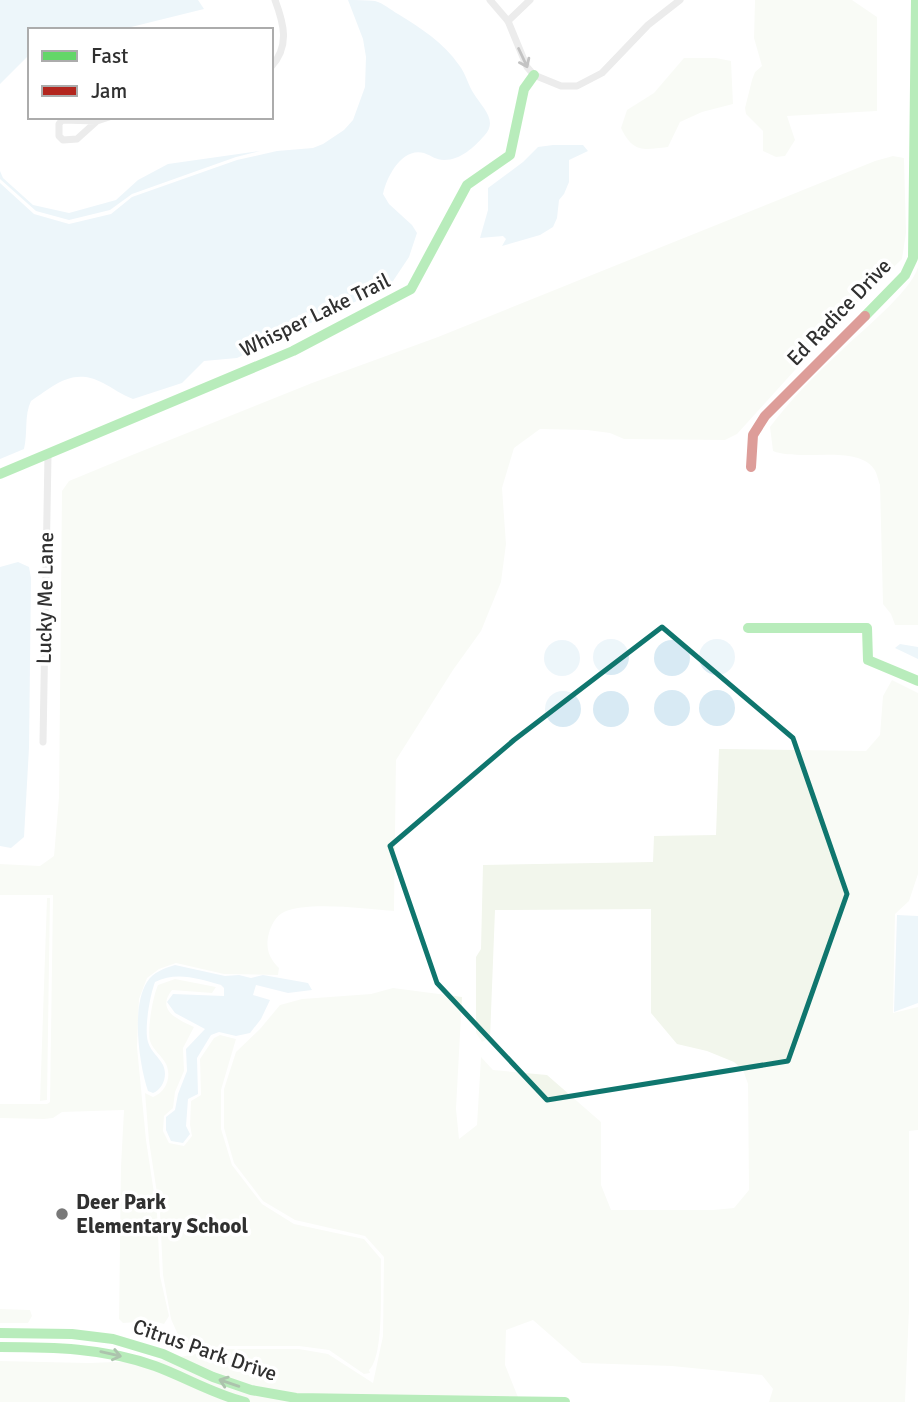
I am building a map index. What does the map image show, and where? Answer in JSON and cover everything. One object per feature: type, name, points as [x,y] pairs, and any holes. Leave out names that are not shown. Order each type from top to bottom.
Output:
[{"type":"street","points":[[273,65],[279,58],[284,38],[284,27],[275,0]]},
{"type":"street","points":[[489,0],[508,21],[520,54],[534,75],[561,86],[577,86],[602,73],[648,25],[680,0]]},
{"type":"street","name":"Ed Radice Drive","points":[[751,467],[753,435],[765,416],[905,275],[913,258],[916,0]]},
{"type":"street","points":[[508,21],[526,2]]},
{"type":"street","name":"Whisper Lake Trail","points":[[0,474],[293,351],[411,289],[467,186],[510,155],[524,89],[534,75]]},
{"type":"street","points":[[97,121],[77,139],[63,140],[59,136],[58,124],[62,120],[103,119]]},
{"type":"street","name":"Lucky Me Lane","points":[[43,742],[48,455]]},
{"type":"street","points":[[748,628],[867,628],[868,660],[918,681]]},
{"type":"street","name":"Citrus Park Drive","points":[[0,1333],[72,1334],[113,1339],[163,1354],[212,1377],[251,1390],[296,1398],[565,1402]]},
{"type":"street","name":"Citrus Park Drive","points":[[0,1347],[109,1352],[155,1366],[194,1384],[245,1402]]},
{"type":"highlighted area","points":[[662,627],[793,738],[847,894],[788,1061],[547,1100],[437,983],[390,846],[514,740]]},
{"type":"shaded area","points":[[0,0],[198,0],[204,9],[127,28],[28,28],[28,56],[0,84]]},
{"type":"shaded area","points":[[348,0],[381,3],[439,43],[461,68],[490,120],[484,136],[461,155],[441,160],[416,152],[402,159],[392,172],[383,194],[417,233],[409,257],[387,290],[361,299],[237,358],[204,361],[182,383],[133,399],[92,379],[73,377],[65,380],[31,401],[24,449],[0,459],[0,183],[34,214],[69,224],[111,214],[132,197],[237,160],[277,151],[313,148],[323,144],[344,130],[353,120],[365,87],[366,57],[363,39]]},
{"type":"shaded area","points":[[755,0],[852,0],[877,17],[877,111],[787,116],[795,140],[785,156],[776,157],[763,151],[763,131],[746,114],[745,108],[755,72],[762,66],[754,38]]},
{"type":"shaded area","points":[[684,58],[731,61],[733,104],[702,112],[680,122],[668,147],[645,149],[635,146],[621,128],[627,110],[654,93]]},
{"type":"shaded area","points":[[583,145],[588,151],[569,160],[569,182],[559,200],[553,227],[540,235],[502,246],[506,239],[503,236],[480,238],[488,210],[488,188],[538,147]]},
{"type":"shaded area","points":[[260,151],[132,194],[110,210],[69,220],[36,211],[0,179],[0,171],[3,178],[33,205],[69,213],[116,200],[138,180],[168,164]]},
{"type":"shaded area","points":[[893,156],[904,158],[906,233],[902,259],[842,318],[737,434],[725,440],[624,439],[610,433],[587,430],[540,429],[514,448],[502,488],[506,544],[501,582],[481,631],[396,760],[394,911],[322,906],[284,912],[274,921],[267,943],[279,968],[278,975],[224,974],[176,963],[159,969],[147,978],[139,999],[137,1047],[146,1140],[157,1213],[160,1276],[169,1316],[164,1324],[153,1321],[123,1323],[119,1319],[124,1110],[62,1112],[53,1118],[44,1119],[0,1118],[0,1104],[50,1102],[53,895],[0,895],[0,864],[40,866],[54,856],[59,797],[62,491],[69,481],[132,455]]},
{"type":"shaded area","points":[[918,267],[918,625],[895,625],[883,604],[880,485],[875,471],[866,462],[855,457],[784,454],[773,451],[770,427],[813,378],[896,300]]},
{"type":"shaded area","points":[[18,562],[29,567],[31,578],[29,748],[24,837],[11,848],[0,846],[0,567]]},
{"type":"shaded area","points":[[611,639],[624,644],[629,657],[624,670],[611,675],[598,670],[593,657],[598,644]]},
{"type":"shaded area","points":[[717,639],[730,644],[735,657],[730,670],[717,675],[704,670],[699,657],[704,644]]},
{"type":"shaded area","points":[[562,640],[575,645],[580,658],[575,671],[562,676],[549,671],[544,658],[549,645]]},
{"type":"shaded area","points":[[672,640],[685,645],[690,658],[685,671],[672,676],[659,671],[654,658],[659,645]]},
{"type":"shaded area","points":[[900,644],[918,647],[918,659],[895,648]]},
{"type":"shaded area","points":[[892,680],[918,693],[918,874],[909,901],[895,914],[893,1013],[918,1007],[918,1130],[909,1131],[909,1310],[905,1402],[769,1402],[773,1389],[762,1375],[672,1366],[582,1363],[533,1320],[506,1330],[505,1365],[520,1402],[0,1402],[0,1361],[89,1363],[164,1360],[222,1349],[299,1349],[328,1354],[373,1383],[383,1336],[384,1257],[365,1236],[295,1220],[263,1201],[234,1163],[224,1128],[224,1089],[236,1052],[280,1005],[302,999],[371,994],[393,988],[462,997],[456,1109],[459,1139],[477,1125],[481,1057],[493,1070],[547,1075],[601,1122],[601,1185],[611,1210],[734,1208],[749,1190],[748,1084],[743,1070],[734,1062],[707,1051],[677,1044],[651,1013],[651,909],[495,910],[490,1038],[482,1042],[476,1033],[476,957],[481,949],[483,865],[653,862],[654,836],[716,835],[719,749],[866,751],[880,735],[883,696]]},
{"type":"shaded area","points":[[672,690],[685,695],[690,708],[685,721],[672,726],[659,721],[654,708],[659,695]]},
{"type":"shaded area","points":[[717,690],[730,695],[735,708],[730,721],[717,726],[704,721],[699,708],[704,695]]},
{"type":"shaded area","points":[[563,691],[576,696],[581,709],[576,722],[563,727],[550,722],[545,709],[550,696]]},
{"type":"shaded area","points":[[611,691],[624,696],[629,709],[624,722],[611,727],[598,722],[593,709],[598,696]]},
{"type":"shaded area","points":[[47,898],[50,898],[47,1100],[40,1101]]},
{"type":"shaded area","points":[[897,915],[918,916],[918,1003],[894,1012]]},
{"type":"shaded area","points":[[175,965],[225,976],[251,978],[263,975],[308,983],[312,990],[288,993],[256,985],[253,995],[270,1000],[261,1019],[250,1033],[236,1036],[219,1032],[211,1035],[197,1058],[198,1094],[188,1099],[186,1126],[190,1134],[183,1143],[171,1141],[166,1130],[166,1117],[175,1110],[187,1071],[186,1049],[205,1029],[175,1013],[167,1002],[173,994],[224,996],[224,988],[188,977],[172,977],[155,982],[148,1012],[147,1036],[165,1073],[164,1082],[159,1088],[153,1093],[148,1091],[138,1036],[139,1006],[142,993],[152,976]]},
{"type":"shaded area","points":[[175,979],[216,987],[212,993],[172,990],[168,997],[166,1003],[171,1013],[194,1027],[183,1048],[184,1071],[175,1092],[173,1108],[164,1116],[163,1131],[169,1143],[184,1146],[192,1136],[191,1101],[201,1095],[200,1059],[214,1038],[220,1035],[236,1039],[221,1090],[221,1129],[232,1165],[262,1204],[294,1224],[364,1239],[381,1259],[380,1334],[370,1373],[364,1374],[329,1350],[299,1346],[221,1346],[186,1353],[171,1319],[163,1275],[160,1213],[145,1093],[153,1097],[158,1095],[168,1079],[168,1069],[150,1041],[149,1029],[158,985]]},
{"type":"shaded area","points":[[0,1309],[30,1310],[32,1316],[28,1323],[0,1323]]},
{"type":"traffic: fast","points":[[865,316],[905,275],[913,258],[916,0]]},
{"type":"traffic: fast","points":[[0,474],[293,351],[411,289],[467,185],[510,155],[524,89],[534,75]]},
{"type":"traffic: fast","points":[[748,628],[867,628],[868,660],[918,681]]},
{"type":"traffic: fast","points":[[0,1333],[72,1334],[113,1339],[163,1354],[213,1377],[251,1390],[296,1398],[565,1402]]},
{"type":"traffic: fast","points":[[0,1347],[59,1348],[117,1355],[155,1366],[245,1402]]},
{"type":"traffic: jam","points":[[751,467],[753,435],[765,416],[865,316]]},
{"type":"place","name":"Deer Park Elementary School","points":[[62,1214]]}]
